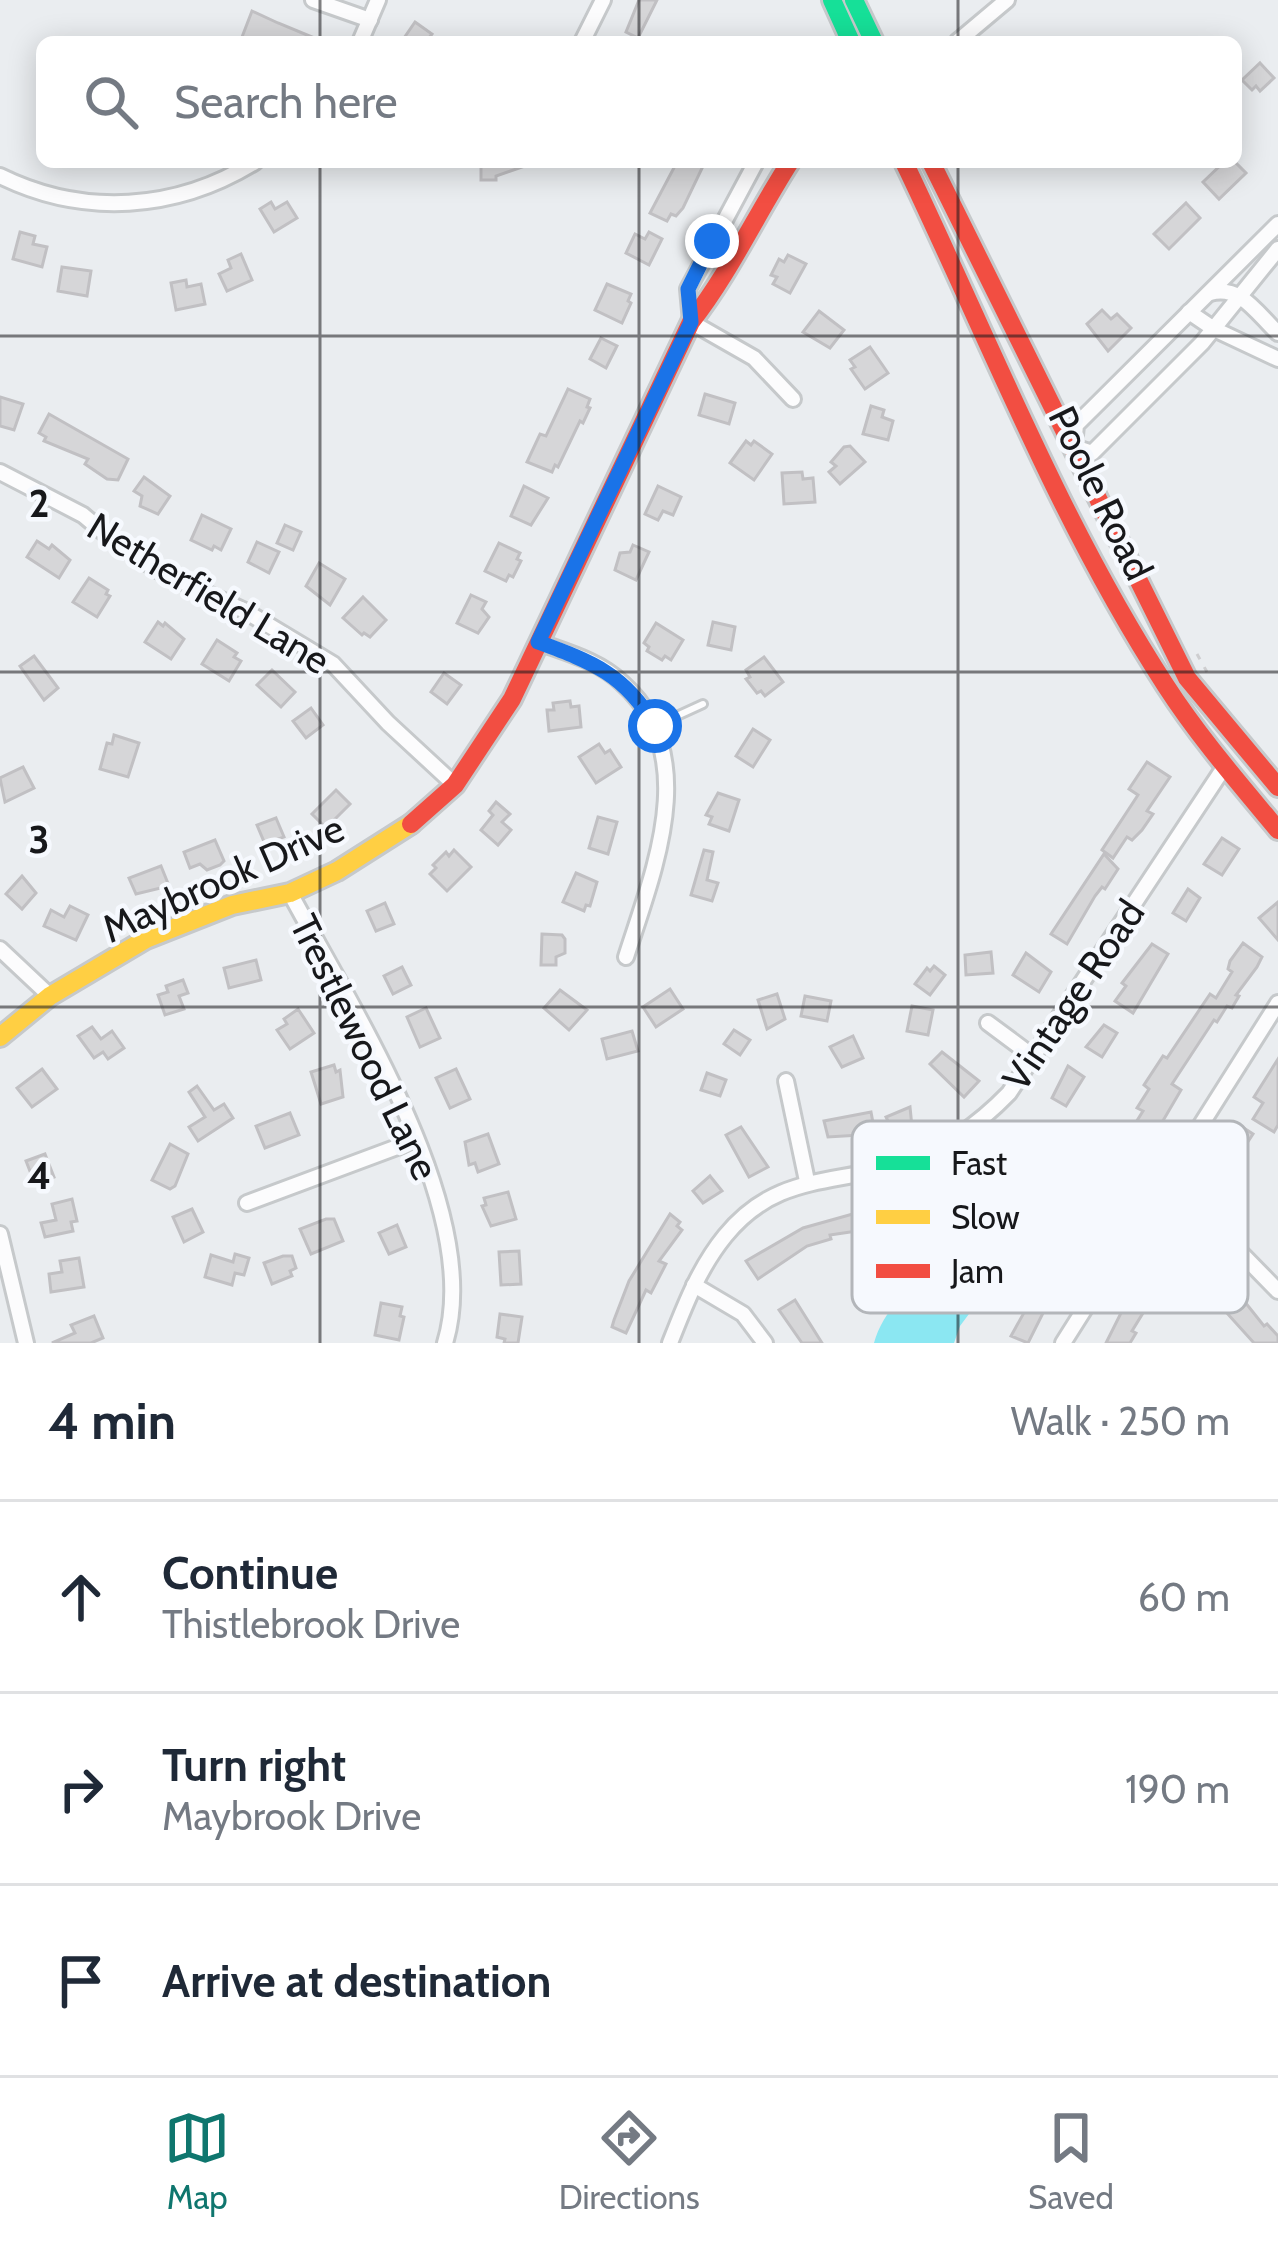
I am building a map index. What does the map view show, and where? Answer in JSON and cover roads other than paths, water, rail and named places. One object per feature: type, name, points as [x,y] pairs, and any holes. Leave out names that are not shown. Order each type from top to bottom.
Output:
[{"type":"main road","points":[[832,0],[848,36]]},
{"type":"main road","points":[[854,0],[871,36]]},
{"type":"main road","name":"Maybrook Drive","points":[[0,1037],[50,996],[146,939],[232,905],[290,892],[337,871],[408,826],[455,784],[512,699],[691,322],[723,281],[759,209],[786,168]]},
{"type":"main road","name":"Poole Road","points":[[907,168],[1153,667],[1278,830]]},
{"type":"main road","name":"Poole Road","points":[[934,168],[1187,678],[1278,787]]},
{"type":"street","points":[[313,0],[370,20]]},
{"type":"street","points":[[363,36],[378,0]]},
{"type":"street","points":[[585,36],[603,0]]},
{"type":"street","points":[[964,36],[1007,0]]},
{"type":"street","points":[[0,176],[67,200],[128,203],[193,192],[243,168]]},
{"type":"street","name":"Maybrook Drive","points":[[691,322],[688,289],[753,168]]},
{"type":"street","points":[[1052,470],[1074,447],[1076,425],[1278,224]]},
{"type":"street","points":[[1074,447],[1092,453],[1214,329],[1278,249]]},
{"type":"street","points":[[1208,293],[1222,290],[1242,298],[1278,333]]},
{"type":"street","points":[[1189,312],[1278,359]]},
{"type":"street","points":[[691,322],[754,358],[794,399]]},
{"type":"street","name":"Netherfield Lane","points":[[0,472],[83,515],[161,572],[245,611],[333,664],[455,784]]},
{"type":"street","points":[[538,642],[595,663],[624,683],[655,726],[666,780],[664,828],[626,957]]},
{"type":"street","name":"Vintage Road","points":[[981,1121],[1035,1058],[1225,766]]},
{"type":"street","name":"Trestlewood Lane","points":[[290,892],[416,1140],[449,1235],[454,1282],[452,1321],[445,1343]]},
{"type":"street","points":[[0,949],[50,996]]},
{"type":"street","points":[[1202,1121],[1278,1003]]},
{"type":"street","points":[[988,1023],[1035,1058]]},
{"type":"street","points":[[786,1081],[807,1181]]},
{"type":"street","points":[[247,1203],[416,1140]]},
{"type":"street","name":"Vintage Road","points":[[670,1343],[694,1285],[743,1217],[807,1181],[852,1174]]},
{"type":"street","points":[[0,1234],[26,1343]]},
{"type":"street","points":[[1248,1260],[1278,1291]]},
{"type":"street","points":[[694,1285],[743,1314],[765,1343]]},
{"type":"street","points":[[1063,1343],[1082,1313]]},
{"type":"lane","points":[[655,726],[703,704]]},
{"type":"water","points":[[889,1313],[970,1313],[954,1343],[874,1343]]}]
